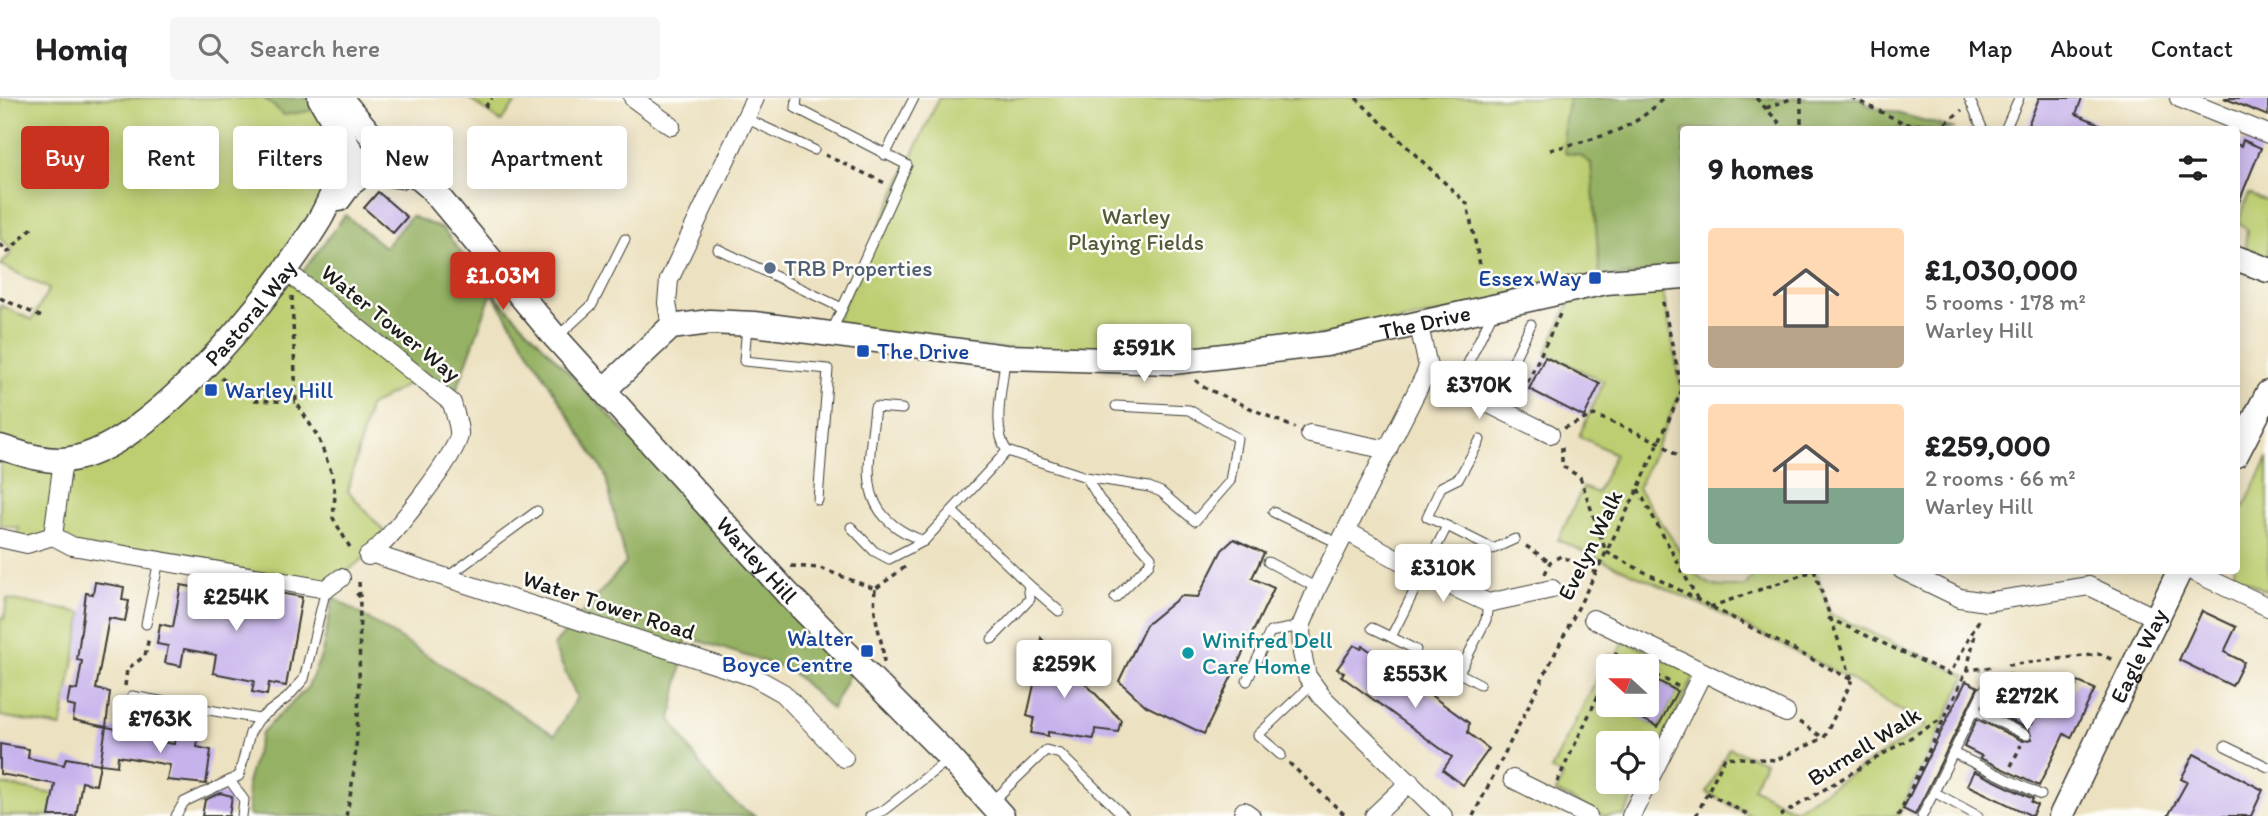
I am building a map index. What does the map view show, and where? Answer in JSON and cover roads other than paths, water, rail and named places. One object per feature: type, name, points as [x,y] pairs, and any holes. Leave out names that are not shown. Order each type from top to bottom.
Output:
[{"type":"street","name":"Warley Hill","points":[[320,98],[361,146]]},
{"type":"street","name":"Warley Hill","points":[[340,98],[361,143]]},
{"type":"street","points":[[633,98],[671,126]]},
{"type":"street","points":[[604,390],[671,327],[667,303],[669,280],[755,98]]},
{"type":"street","points":[[2179,98],[2268,134]]},
{"type":"street","points":[[321,217],[361,154]]},
{"type":"street","points":[[349,186],[361,156]]},
{"type":"street","points":[[321,217],[361,176]]},
{"type":"street","name":"Warley Hill","points":[[421,189],[438,201]]},
{"type":"street","name":"Warley Hill","points":[[432,189],[438,201],[556,338],[774,578],[950,758],[996,810]]},
{"type":"street","name":"Pastoral Way","points":[[0,447],[32,456],[63,460],[99,451],[140,428],[204,366],[289,273],[321,217]]},
{"type":"street","points":[[2240,260],[2268,270]]},
{"type":"street","name":"Water Tower Way","points":[[289,273],[452,403],[459,435],[451,456],[359,563]]},
{"type":"street","name":"The Drive","points":[[671,327],[710,322],[747,324],[1005,357],[1173,362],[1326,344],[1418,322],[1489,312],[1572,289],[1672,277]]},
{"type":"street","points":[[1418,322],[1428,366],[1426,373],[1317,588],[1301,626],[1301,653],[1312,684],[1354,732],[1443,816]]},
{"type":"street","points":[[1426,373],[1550,434]]},
{"type":"street","points":[[2240,445],[2268,393]]},
{"type":"street","points":[[1310,434],[1388,450]]},
{"type":"street","points":[[52,536],[63,460]]},
{"type":"street","points":[[0,538],[27,544],[52,536],[72,546],[326,589],[359,563]]},
{"type":"street","points":[[1343,538],[1488,603],[1544,591]]},
{"type":"street","name":"Water Tower Road","points":[[359,563],[445,579],[754,677],[783,693],[844,758]]},
{"type":"street","points":[[1910,574],[1959,598],[1986,602],[2089,586],[2156,618]]},
{"type":"street","name":"Eagle Way","points":[[2061,816],[2178,574]]},
{"type":"street","points":[[2198,574],[2268,607]]},
{"type":"street","points":[[1593,619],[1786,713]]},
{"type":"street","points":[[1631,816],[1703,672]]},
{"type":"street","points":[[1513,779],[1588,816]]},
{"type":"street","points":[[1374,816],[1410,782]]},
{"type":"lane","points":[[797,98],[796,108],[907,165],[830,334]]},
{"type":"lane","points":[[885,155],[914,98]]},
{"type":"lane","points":[[2007,126],[2019,98]]},
{"type":"lane","points":[[1971,100],[1981,126]]},
{"type":"lane","points":[[746,118],[814,150]]},
{"type":"lane","points":[[556,338],[592,305],[625,239]]},
{"type":"lane","points":[[718,249],[842,308]]},
{"type":"lane","points":[[1456,388],[1489,312]]},
{"type":"lane","points":[[747,324],[744,361],[828,369],[818,500]]},
{"type":"lane","points":[[1492,405],[1531,324]]},
{"type":"lane","points":[[1005,357],[1000,428],[1002,443],[1007,451],[1086,477],[1149,486],[1161,492],[1195,521],[1230,481],[1237,438],[1189,410],[1116,406]]},
{"type":"lane","points":[[902,410],[875,407],[869,483],[873,501],[899,532],[924,541]]},
{"type":"lane","points":[[1480,440],[1459,478],[1441,487],[1427,517],[1493,549],[1515,539]]},
{"type":"lane","points":[[851,527],[874,551],[889,559],[924,541],[1007,451]]},
{"type":"lane","points":[[1086,477],[1100,500],[1152,557],[1149,564],[1115,598]]},
{"type":"lane","points":[[445,579],[537,511]]},
{"type":"lane","points":[[953,512],[1059,611]]},
{"type":"lane","points":[[1273,512],[1343,538]]},
{"type":"lane","points":[[1391,637],[1447,526]]},
{"type":"lane","points":[[146,624],[159,560]]},
{"type":"lane","points":[[1268,562],[1317,588]]},
{"type":"lane","points":[[992,639],[1030,598],[1028,584]]},
{"type":"lane","points":[[176,816],[184,802],[239,776],[250,733],[259,719],[287,698],[304,679],[326,589]]},
{"type":"lane","points":[[1459,673],[1486,620],[1488,603]]},
{"type":"lane","points":[[1247,681],[1270,632],[1301,626]]},
{"type":"lane","points":[[1372,628],[1416,650]]},
{"type":"lane","points":[[1441,663],[1480,684]]},
{"type":"lane","points":[[1922,816],[1974,710],[1992,680],[2007,676],[2046,694]]},
{"type":"lane","points":[[1281,755],[1258,735],[1312,684]]},
{"type":"lane","points":[[132,696],[259,719]]},
{"type":"lane","points":[[1974,710],[2026,735]]},
{"type":"lane","points":[[2225,746],[2268,767]]},
{"type":"lane","points":[[996,810],[1046,750],[1060,754],[1124,816]]},
{"type":"lane","points":[[1953,753],[2041,795]]},
{"type":"lane","points":[[870,816],[884,810],[950,758]]},
{"type":"lane","points":[[231,782],[244,800],[242,816]]},
{"type":"lane","points":[[1934,792],[1978,816]]},
{"type":"place","name":"TRB Properties","points":[[770,268]]},
{"type":"place","name":"Essex Way","points":[[1595,278]]},
{"type":"place","name":"The Drive","points":[[863,351]]},
{"type":"place","name":"Warley Hill","points":[[211,390]]},
{"type":"place","name":"Walter Boyce Centre","points":[[867,651]]},
{"type":"place","name":"Winifred Dell Care Home","points":[[1188,653]]},
{"type":"park label","name":"Warley Playing Fields","points":[[1136,229]]}]
